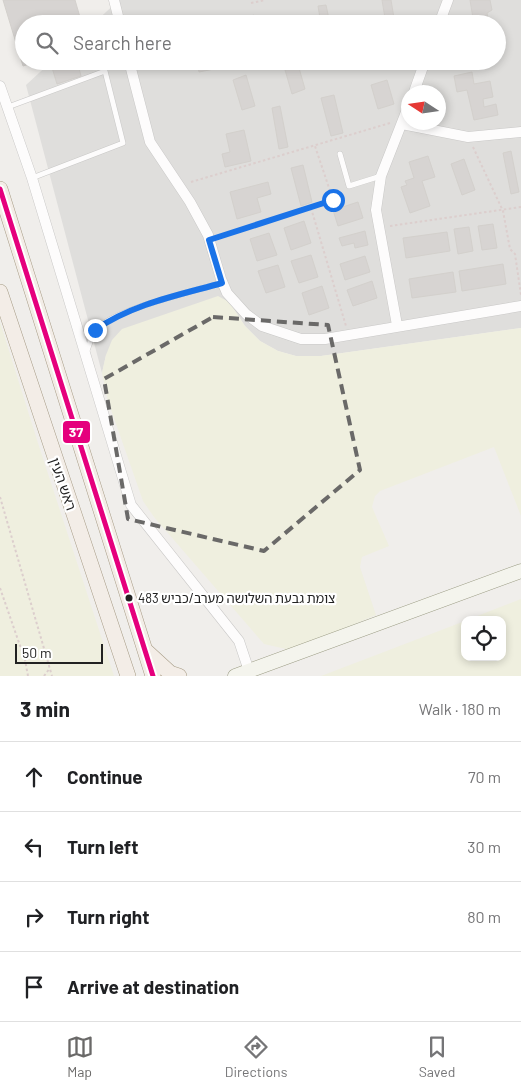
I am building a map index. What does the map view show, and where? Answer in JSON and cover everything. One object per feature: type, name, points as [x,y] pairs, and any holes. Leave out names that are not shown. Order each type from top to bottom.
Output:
[{"type":"main road","points":[[0,189],[153,676]]},
{"type":"main road","name":"ראש העין","points":[[0,292],[128,676]]},
{"type":"main road","points":[[144,649],[170,673],[179,676]]},
{"type":"street","points":[[114,0],[118,15]]},
{"type":"street","points":[[442,15],[448,0]]},
{"type":"street","points":[[131,70],[150,142],[190,202],[209,240],[222,283],[227,292],[246,314],[262,326],[301,339],[325,339],[397,325],[521,306]]},
{"type":"street","points":[[416,85],[422,70]]},
{"type":"street","points":[[0,86],[32,178],[131,505],[239,641],[248,671]]},
{"type":"street","points":[[397,325],[376,210],[381,176],[401,126]]},
{"type":"street","points":[[440,130],[468,137],[521,132]]},
{"type":"street","points":[[235,676],[521,572]]},
{"type":"lane","points":[[8,107],[105,71],[123,143],[32,178]]},
{"type":"lane","points":[[340,154],[349,186],[381,176]]},
{"type":"lane","points":[[85,356],[95,330],[110,320],[134,309],[222,283]]},
{"type":"path","points":[[251,3],[265,0]]},
{"type":"path","points":[[178,186],[401,122]]},
{"type":"path","points":[[468,137],[503,211],[510,249],[515,254],[521,297]]},
{"type":"path","points":[[209,240],[333,200],[315,146]]},
{"type":"path","points":[[311,207],[349,335]]},
{"type":"path","points":[[378,228],[521,208]]},
{"type":"path","points":[[0,497],[52,676]]},
{"type":"path","points":[[0,588],[26,660],[28,676]]},
{"type":"path","points":[[44,676],[50,668]]},
{"type":"highlighted area","points":[[213,317],[328,325],[360,470],[264,551],[128,519],[104,379]]},
{"type":"shaded area","points":[[119,0],[521,0],[521,328],[321,356],[296,356],[278,351],[260,341],[245,326],[229,302],[106,355],[102,373],[26,85],[42,70],[506,70],[506,15],[103,15]]},
{"type":"green space","points":[[218,296],[229,302],[245,326],[260,341],[278,351],[296,356],[321,356],[521,328],[521,516],[494,447],[380,491],[375,496],[372,507],[389,546],[362,557],[360,567],[376,615],[305,645],[286,649],[264,644],[154,517],[143,501],[108,401],[102,373],[112,340],[122,329]]},
{"type":"green space","points":[[0,322],[37,440],[114,676],[0,676]]},
{"type":"green space","points":[[521,599],[521,676],[321,676],[461,623],[461,661],[506,661],[506,616],[477,616]]},
{"type":"building","points":[[3,0],[75,0],[79,15],[15,15],[15,40]]},
{"type":"building","points":[[382,0],[391,0],[394,15],[384,15]]},
{"type":"building","points":[[470,0],[490,0],[492,10],[487,13],[487,15],[472,15]]},
{"type":"building","points":[[326,5],[328,15],[320,15],[318,6]]},
{"type":"building","points":[[53,70],[79,70],[81,76],[57,84]]},
{"type":"building","points":[[285,70],[300,70],[305,89],[292,94]]},
{"type":"building","points":[[472,72],[474,84],[490,81],[493,97],[483,99],[484,107],[496,104],[498,115],[474,120],[467,90],[457,92],[454,76]]},
{"type":"building","points":[[246,75],[255,106],[242,110],[233,80]]},
{"type":"building","points":[[387,80],[394,104],[378,109],[371,85]]},
{"type":"building","points":[[334,95],[343,133],[331,136],[321,98]]},
{"type":"building","points":[[280,106],[288,147],[279,149],[272,108]]},
{"type":"building","points":[[244,130],[251,161],[225,167],[222,154],[230,152],[226,134]]},
{"type":"building","points":[[511,151],[519,192],[511,194],[503,153]]},
{"type":"building","points":[[428,156],[435,177],[422,181],[430,206],[410,213],[401,187],[407,185],[405,181],[414,178],[409,162]]},
{"type":"building","points":[[464,159],[475,190],[462,195],[451,164]]},
{"type":"building","points":[[303,165],[312,202],[301,206],[291,168]]},
{"type":"building","points":[[268,182],[271,194],[257,198],[261,212],[237,219],[230,192]]},
{"type":"building","points":[[358,202],[363,218],[338,226],[333,210]]},
{"type":"building","points":[[304,221],[311,243],[291,250],[284,228]]},
{"type":"building","points":[[493,224],[497,248],[482,250],[478,226]]},
{"type":"building","points":[[469,227],[473,251],[458,254],[454,229]]},
{"type":"building","points":[[365,231],[368,245],[355,248],[354,243],[342,246],[339,238]]},
{"type":"building","points":[[447,232],[450,251],[406,258],[403,238]]},
{"type":"building","points":[[269,233],[277,255],[257,261],[250,239]]},
{"type":"building","points":[[311,255],[318,277],[299,283],[291,261]]},
{"type":"building","points":[[365,256],[370,272],[345,280],[340,264]]},
{"type":"building","points":[[503,264],[506,284],[462,291],[459,271]]},
{"type":"building","points":[[278,265],[285,287],[266,293],[258,271]]},
{"type":"building","points":[[453,272],[456,292],[412,298],[409,279]]},
{"type":"building","points":[[372,281],[377,298],[353,306],[347,290]]},
{"type":"building","points":[[322,286],[329,308],[309,315],[302,293]]},
{"type":"transit line","name":"37","points":[[0,189],[153,676]]},
{"type":"place","name":"צומת גבעת השלושה מערב/כביש 483","points":[[129,598]]},
{"type":"route","points":[[95,330],[110,320],[134,309],[222,283],[209,240],[333,200]]}]
